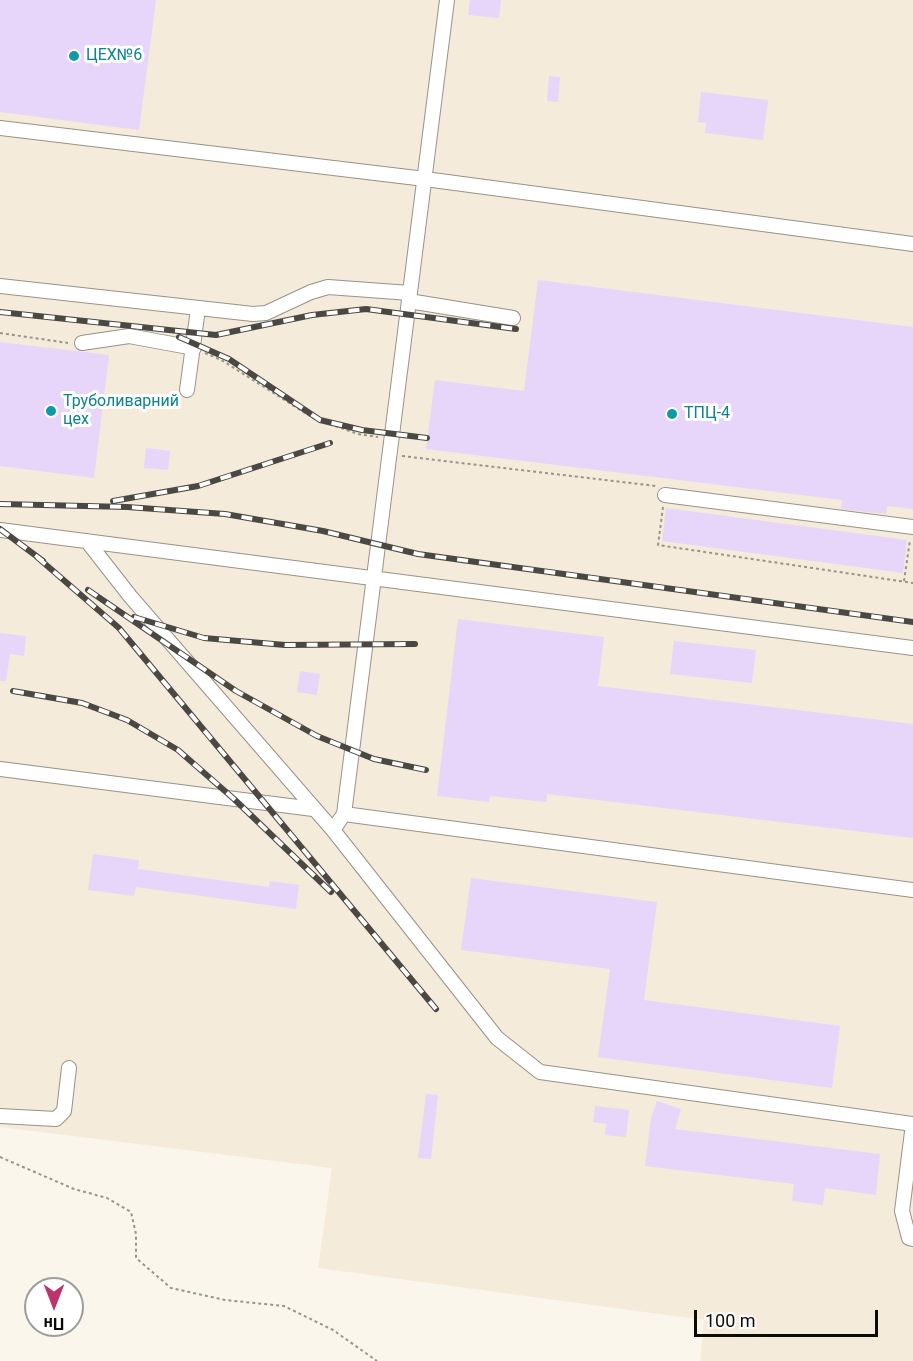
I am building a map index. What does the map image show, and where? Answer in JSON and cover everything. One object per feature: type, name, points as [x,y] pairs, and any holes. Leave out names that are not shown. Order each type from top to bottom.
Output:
[{"type":"lane","points":[[333,830],[344,814],[447,0]]},
{"type":"lane","points":[[0,128],[425,179],[913,244]]},
{"type":"lane","points":[[0,286],[198,309],[266,313],[311,292],[328,287],[410,297],[513,318]]},
{"type":"lane","points":[[187,390],[198,309]]},
{"type":"lane","points":[[81,343],[129,336],[194,348]]},
{"type":"lane","points":[[665,495],[912,527]]},
{"type":"lane","points":[[0,530],[913,648]]},
{"type":"lane","points":[[87,541],[130,596],[333,830],[496,1038],[540,1072],[913,1124],[902,1212],[909,1238],[913,1239]]},
{"type":"lane","points":[[0,769],[313,809]]},
{"type":"lane","points":[[344,814],[913,890]]},
{"type":"lane","points":[[0,1116],[56,1119],[64,1111],[69,1068]]},
{"type":"path","points":[[0,333],[81,343]]},
{"type":"path","points":[[194,348],[223,361],[313,418],[358,434],[391,439]]},
{"type":"path","points":[[389,454],[666,487],[658,546],[913,583]]},
{"type":"path","points":[[904,581],[912,527]]},
{"type":"path","points":[[0,1157],[74,1189],[107,1198],[131,1212],[136,1234],[136,1258],[171,1288],[225,1300],[284,1306],[333,1330],[377,1361]]},
{"type":"shaded area","points":[[0,0],[913,0],[913,1361],[700,1361],[704,1320],[318,1268],[332,1168],[0,1127]]},
{"type":"building","name":"ЦЕХ№6","points":[[0,0],[156,0],[139,130],[0,112]]},
{"type":"building","points":[[470,0],[501,0],[499,18],[468,15]]},
{"type":"building","points":[[549,76],[560,77],[558,102],[547,101]]},
{"type":"building","points":[[701,92],[768,100],[763,140],[705,133],[706,123],[698,122]]},
{"type":"building","name":"ТПЦ-4","points":[[538,280],[913,327],[913,509],[887,506],[886,514],[841,509],[842,500],[426,449],[435,380],[524,391]]},
{"type":"building","name":"Труболиварний цех","points":[[0,342],[109,355],[94,478],[0,466]]},
{"type":"building","points":[[146,448],[170,451],[168,470],[144,468]]},
{"type":"building","points":[[666,508],[907,540],[903,573],[662,541]]},
{"type":"building","points":[[458,619],[604,637],[598,686],[913,724],[913,838],[547,794],[546,802],[490,796],[489,802],[437,796]]},
{"type":"building","points":[[0,633],[26,636],[24,656],[10,654],[6,681],[0,681]]},
{"type":"building","points":[[674,641],[756,650],[752,683],[670,674]]},
{"type":"building","points":[[300,671],[320,674],[317,695],[297,692]]},
{"type":"building","points":[[93,854],[139,860],[138,869],[269,887],[270,881],[299,885],[296,909],[136,887],[134,896],[88,890]]},
{"type":"building","points":[[471,878],[657,902],[644,1000],[840,1026],[832,1088],[598,1057],[610,969],[461,950]]},
{"type":"building","points":[[426,1094],[438,1095],[431,1159],[418,1158]]},
{"type":"building","points":[[657,1101],[681,1109],[675,1129],[880,1154],[876,1195],[825,1188],[823,1205],[792,1201],[794,1184],[645,1166],[651,1118]]},
{"type":"building","points":[[595,1106],[629,1110],[626,1137],[605,1135],[606,1124],[593,1122]]},
{"type":"railway","points":[[0,312],[216,335],[312,315],[366,309],[516,329]]},
{"type":"railway","points":[[179,337],[229,359],[320,420],[362,430],[427,438]]},
{"type":"railway","points":[[113,501],[198,486],[330,443]]},
{"type":"railway","points":[[0,504],[127,507],[225,514],[323,531],[418,554],[913,622]]},
{"type":"railway","points":[[0,529],[43,561]]},
{"type":"railway","points":[[37,557],[119,628],[436,1009]]},
{"type":"railway","points":[[88,590],[236,691],[317,736],[374,759],[426,770]]},
{"type":"railway","points":[[134,617],[204,638],[285,645],[415,644]]},
{"type":"railway","points":[[13,691],[82,703],[127,720],[178,750],[234,799],[331,892]]},
{"type":"place","name":"ЦЕХ№6","points":[[74,56]]},
{"type":"place","name":"Труболиварний цех","points":[[51,411]]},
{"type":"place","name":"ТПЦ-4","points":[[672,414]]}]
